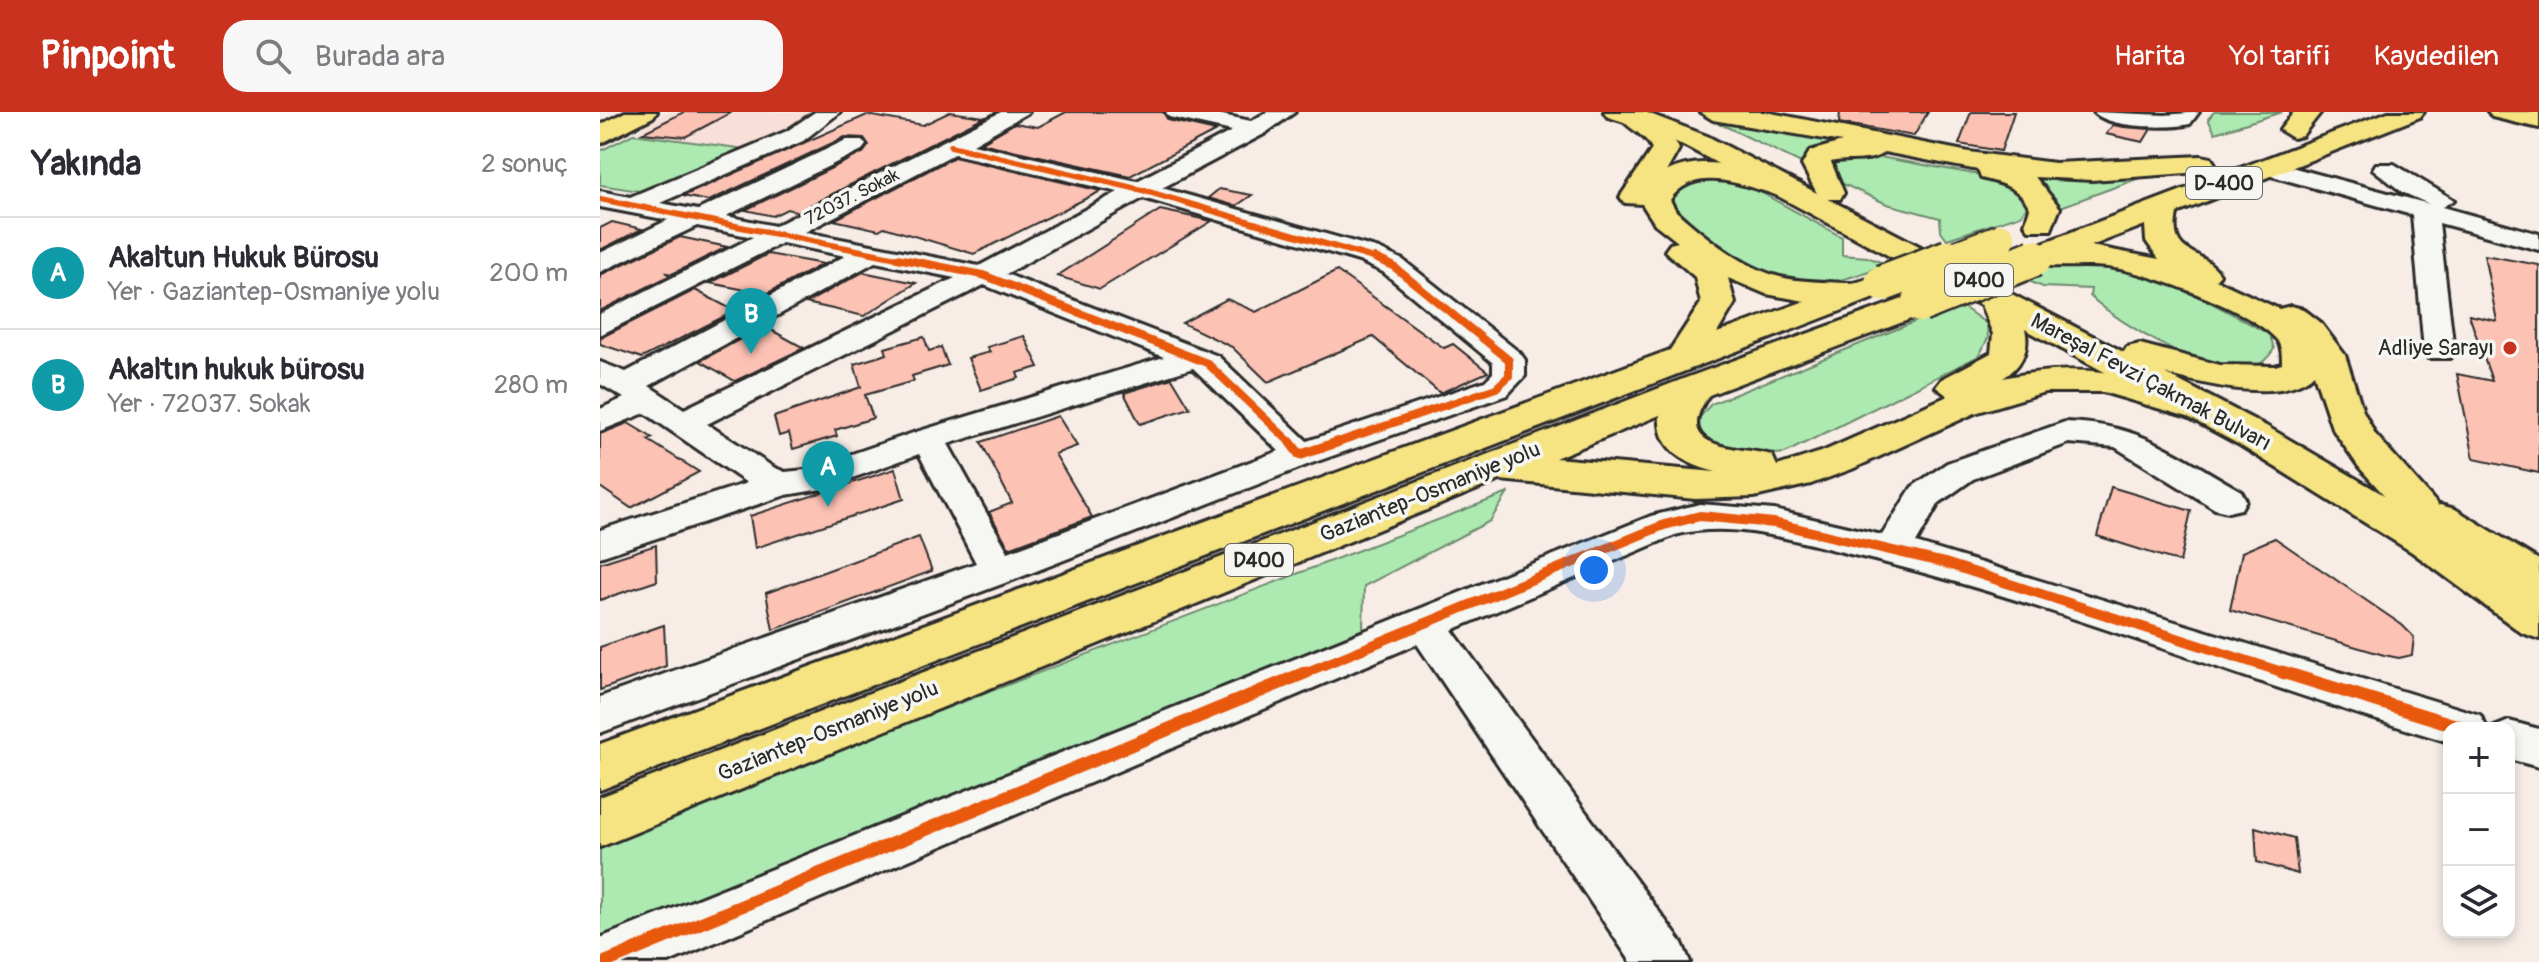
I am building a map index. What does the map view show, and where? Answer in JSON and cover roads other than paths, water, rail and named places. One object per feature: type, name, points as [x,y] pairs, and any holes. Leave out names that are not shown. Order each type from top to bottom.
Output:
[{"type":"main road","points":[[1723,112],[1762,116],[2005,165],[2056,171],[2105,172],[2201,164]]},
{"type":"main road","name":"D-400","points":[[2113,197],[2301,121],[2342,112]]},
{"type":"main road","name":"D-400","points":[[2001,238],[2040,240],[2163,207],[2411,112]]},
{"type":"main road","points":[[2502,112],[2539,120]]},
{"type":"main road","points":[[1635,114],[1664,141],[1666,152],[1659,166],[1636,192],[1633,203],[1636,215],[1710,273],[1717,289],[1718,303],[1689,374],[1679,411],[1678,428],[1687,444],[1706,457],[1733,465],[1791,458],[2002,367],[2013,345],[2008,323],[1995,298]]},
{"type":"main road","name":"Mareşal Fevzi Çakmak Bulvarı","points":[[1635,114],[1698,142],[2205,410],[2428,541],[2539,621]]},
{"type":"main road","name":"Mareşal Fevzi Çakmak Bulvarı","points":[[1635,114],[1724,137],[1935,244],[2349,465],[2539,582]]},
{"type":"main road","points":[[1830,193],[1816,165],[1820,157],[1830,151],[1869,150],[2002,174],[2023,181],[2038,192],[2045,208],[2040,240],[2164,269],[2265,315],[2291,333],[2301,352],[2299,370],[2279,378],[2254,381],[2140,355]]},
{"type":"main road","points":[[1790,190],[1728,173],[1707,172],[1672,179],[1659,189],[1655,200],[1669,220],[1739,274],[1789,290],[1888,293]]},
{"type":"main road","points":[[2163,207],[2157,227],[2160,242],[2176,258],[2292,316],[2313,331],[2332,360],[2342,407],[2354,432],[2417,505]]},
{"type":"main road","name":"D-400","points":[[2040,240],[2069,213]]},
{"type":"main road","name":"Gaziantep-Osmaniye yolu","points":[[600,767],[1689,374],[1888,293],[2001,238]]},
{"type":"main road","name":"Gaziantep-Osmaniye yolu","points":[[600,822],[1481,472],[1689,374],[1888,293],[2040,240]]},
{"type":"main road","points":[[1481,472],[1558,468],[1696,484],[1752,484],[1801,475],[1989,395],[2055,380],[2122,384],[2205,410]]},
{"type":"street","points":[[600,220],[795,136],[829,112]]},
{"type":"street","name":"72037. Sokak","points":[[600,326],[1018,112]]},
{"type":"street","points":[[1177,112],[1256,129]]},
{"type":"street","points":[[682,423],[983,275],[1284,112]]},
{"type":"street","points":[[2105,112],[2165,122],[2182,119],[2188,112]]},
{"type":"street","points":[[600,715],[999,570],[1300,455],[1496,388],[1509,376],[1509,360],[1393,266],[1369,255],[1142,190],[940,152],[854,145],[795,136]]},
{"type":"street","points":[[600,264],[854,145]]},
{"type":"street","points":[[2265,167],[2539,242]]},
{"type":"street","points":[[2385,169],[2411,187],[2445,202],[2539,230]]},
{"type":"street","points":[[600,199],[983,275],[1207,363],[1287,438],[1300,455]]},
{"type":"street","points":[[2425,213],[2439,351]]},
{"type":"street","points":[[600,421],[624,386],[873,252]]},
{"type":"street","points":[[600,544],[782,484],[809,481],[928,439],[1194,358]]},
{"type":"street","points":[[624,386],[760,475],[782,484]]},
{"type":"street","points":[[1892,550],[1925,495],[1960,471],[2065,432],[2101,433],[2127,440],[2228,500]]},
{"type":"street","points":[[928,439],[999,570]]},
{"type":"street","points":[[606,962],[1424,622],[1664,525],[1700,516],[1787,526],[1945,563],[2443,722]]},
{"type":"street","points":[[1424,622],[1663,962]]},
{"type":"street","points":[[2515,742],[2539,748]]},
{"type":"place","name":"Adliye Sarayı","points":[[2510,348]]},
{"type":"place","name":"Akaltın hukuk bürosu","points":[[751,354]]},
{"type":"place","name":"Akaltun Hukuk Bürosu","points":[[828,507]]}]
